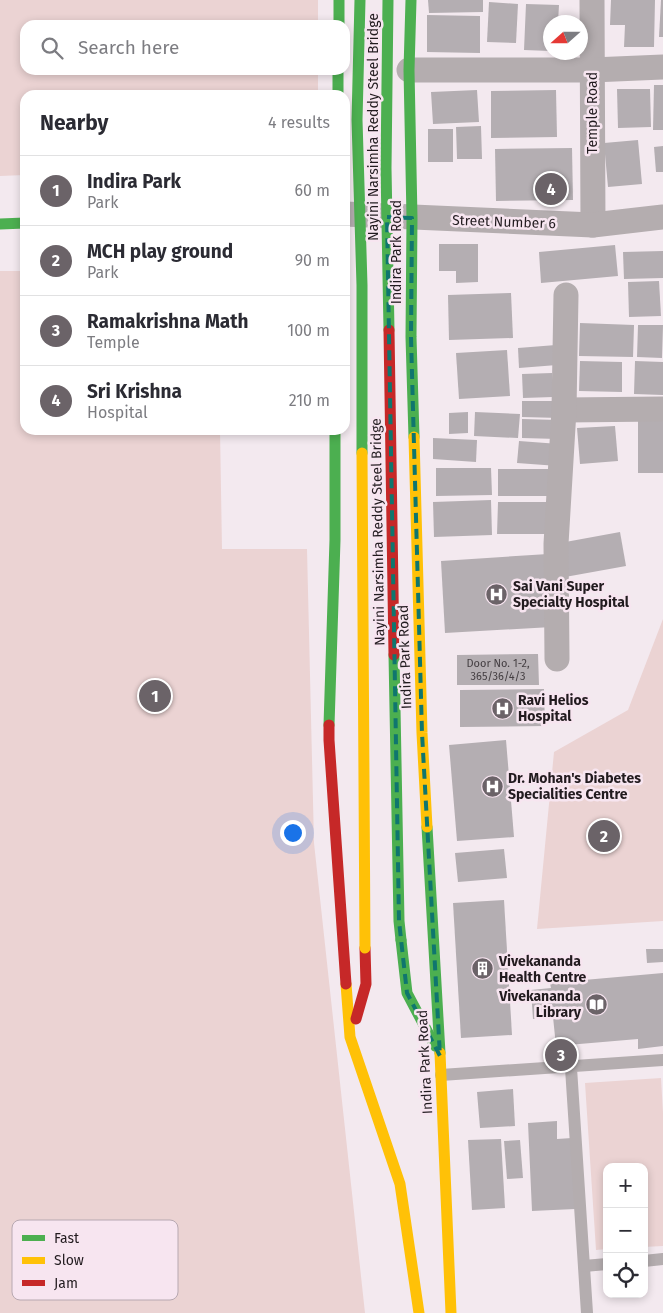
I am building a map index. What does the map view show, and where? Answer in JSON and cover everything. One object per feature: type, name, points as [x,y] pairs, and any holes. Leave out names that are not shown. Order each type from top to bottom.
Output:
[{"type":"main road","points":[[339,0],[339,20]]},
{"type":"main road","name":"Nayini Narsimha Reddy Steel Bridge","points":[[350,1037],[366,984],[362,632],[362,285],[357,120],[360,0]]},
{"type":"main road","name":"Nayini Narsimha Reddy Steel Bridge","points":[[388,0],[386,168],[399,921],[407,992],[440,1056]]},
{"type":"main road","name":"Indira Park Road","points":[[411,0],[409,70],[412,218],[411,337],[422,733],[441,1075],[451,1313]]},
{"type":"main road","points":[[338,75],[338,90]]},
{"type":"main road","points":[[0,224],[20,223]]},
{"type":"main road","points":[[335,435],[335,540],[330,740],[350,1037],[400,1184],[419,1313]]},
{"type":"street","name":"Temple Road","points":[[592,0],[593,225]]},
{"type":"street","points":[[409,70],[592,70],[663,67]]},
{"type":"street","name":"Street Number 6","points":[[350,214],[593,225],[663,217]]},
{"type":"street","points":[[557,659],[556,544],[564,410],[566,295]]},
{"type":"street","points":[[564,410],[663,409]]},
{"type":"lane","points":[[441,1075],[571,1068],[663,1060]]},
{"type":"lane","points":[[571,1068],[587,1313]]},
{"type":"lane","points":[[648,1261],[663,1259]]},
{"type":"lane","points":[[584,1266],[603,1264]]},
{"type":"highlighted area","points":[[387,217],[412,218],[411,337],[422,733],[440,1056],[407,993],[399,921]]},
{"type":"shaded area","points":[[0,0],[318,0],[318,20],[20,20],[20,75],[318,75],[318,90],[20,90],[20,175],[0,176]]},
{"type":"shaded area","points":[[0,271],[20,271],[20,435],[220,435],[222,549],[307,549],[314,843],[365,1313],[0,1313]]},
{"type":"shaded area","points":[[663,619],[663,921],[537,929],[554,752],[628,710]]},
{"type":"shaded area","points":[[661,1078],[663,1113],[663,1246],[648,1247],[648,1163],[603,1163],[603,1249],[596,1250],[585,1083]]},
{"type":"building","points":[[428,0],[483,0],[483,12],[429,13]]},
{"type":"building","points":[[611,0],[655,0],[654,47],[624,47],[625,25],[610,25]]},
{"type":"building","points":[[661,0],[663,0],[663,37],[659,37]]},
{"type":"building","points":[[489,2],[518,4],[516,43],[487,42]]},
{"type":"building","points":[[526,4],[559,5],[558,15],[543,15],[543,51],[524,50]]},
{"type":"building","points":[[427,15],[480,16],[480,53],[427,52]]},
{"type":"building","points":[[654,85],[663,85],[663,130],[653,130]]},
{"type":"building","points":[[617,89],[650,89],[651,127],[618,128]]},
{"type":"building","points":[[477,90],[479,122],[433,124],[431,92]]},
{"type":"building","points":[[556,90],[557,137],[491,138],[491,91]]},
{"type":"building","points":[[481,126],[482,159],[457,159],[456,127]]},
{"type":"building","points":[[428,129],[453,129],[453,162],[428,162]]},
{"type":"building","points":[[638,140],[642,184],[608,187],[604,143]]},
{"type":"building","points":[[663,146],[663,172],[656,172],[654,147]]},
{"type":"building","points":[[572,148],[573,200],[496,201],[495,149]]},
{"type":"building","points":[[439,244],[478,244],[478,282],[456,283],[456,271],[439,271]]},
{"type":"building","points":[[615,245],[618,276],[541,283],[539,252]]},
{"type":"building","points":[[663,251],[663,278],[624,279],[623,252]]},
{"type":"building","points":[[659,281],[661,316],[629,317],[628,282]]},
{"type":"building","points":[[511,293],[513,338],[449,340],[448,295]]},
{"type":"building","points":[[580,323],[634,325],[633,357],[579,356]]},
{"type":"building","points":[[638,325],[663,325],[662,358],[637,357]]},
{"type":"building","points":[[556,345],[557,365],[519,368],[518,348]]},
{"type":"building","points":[[507,350],[510,396],[459,399],[456,353]]},
{"type":"building","points":[[580,361],[622,362],[622,392],[579,391]]},
{"type":"building","points":[[635,361],[663,362],[663,395],[634,394]]},
{"type":"building","points":[[552,373],[553,397],[523,398],[522,374]]},
{"type":"building","points":[[522,401],[560,401],[560,418],[522,417]]},
{"type":"building","points":[[468,412],[468,433],[449,434],[449,413]]},
{"type":"building","points":[[475,412],[520,414],[518,438],[474,436]]},
{"type":"building","points":[[638,417],[663,417],[663,473],[638,473]]},
{"type":"building","points":[[522,419],[558,420],[558,439],[522,438]]},
{"type":"building","points":[[615,426],[618,461],[580,464],[577,428]]},
{"type":"building","points":[[433,438],[477,440],[476,462],[433,459]]},
{"type":"building","points":[[519,441],[559,444],[558,466],[517,463]]},
{"type":"building","points":[[436,468],[491,468],[492,495],[436,496]]},
{"type":"building","points":[[498,469],[553,469],[553,496],[498,496]]},
{"type":"building","points":[[491,500],[492,535],[434,537],[433,502]]},
{"type":"building","points":[[498,502],[556,502],[556,534],[497,534]]},
{"type":"building","points":[[620,532],[626,566],[565,577],[560,543]]},
{"type":"building","name":"Sai Vani Super Specialty Hospital","points":[[548,554],[552,627],[445,633],[441,561]]},
{"type":"building","points":[[538,654],[539,685],[457,685],[457,655]]},
{"type":"building","name":"Ravi Helios Hospital","points":[[544,689],[545,726],[460,727],[460,690]]},
{"type":"building","points":[[506,740],[514,837],[457,841],[449,745]]},
{"type":"building","points":[[504,849],[507,878],[458,882],[455,853]]},
{"type":"building","name":"Vivekananda Health Centre","points":[[504,900],[512,1035],[461,1038],[453,903]]},
{"type":"building","points":[[646,949],[663,949],[663,962],[647,963]]},
{"type":"building","name":"Vivekananda Library","points":[[663,973],[663,1046],[638,1049],[638,1039],[556,1046],[553,1017],[533,1019],[531,990],[551,988],[550,983]]},
{"type":"building","points":[[513,1089],[515,1126],[480,1128],[477,1092]]},
{"type":"building","points":[[557,1121],[557,1139],[572,1138],[575,1209],[532,1211],[528,1123]]},
{"type":"building","points":[[501,1139],[505,1208],[472,1210],[468,1140]]},
{"type":"building","points":[[520,1140],[523,1178],[507,1179],[504,1141]]},
{"type":"traffic: fast","points":[[339,0],[339,20]]},
{"type":"traffic: fast","points":[[360,0],[357,120],[362,285],[362,453]]},
{"type":"traffic: fast","points":[[388,0],[386,168],[389,330]]},
{"type":"traffic: fast","points":[[411,0],[409,70],[412,218],[411,337],[414,437]]},
{"type":"traffic: fast","points":[[338,75],[338,90]]},
{"type":"traffic: fast","points":[[0,224],[20,223]]},
{"type":"traffic: fast","points":[[329,725],[335,540],[335,435]]},
{"type":"traffic: fast","points":[[394,655],[399,921],[401,940]]},
{"type":"traffic: fast","points":[[427,827],[440,1053]]},
{"type":"traffic: fast","points":[[401,940],[407,993],[435,1046]]},
{"type":"traffic: slow","points":[[414,437],[422,733],[427,827]]},
{"type":"traffic: slow","points":[[362,453],[365,948]]},
{"type":"traffic: slow","points":[[346,984],[350,1037],[400,1184],[419,1313]]},
{"type":"traffic: slow","points":[[440,1053],[451,1313]]},
{"type":"traffic: jam","points":[[389,330],[394,655]]},
{"type":"traffic: jam","points":[[329,725],[346,984]]},
{"type":"traffic: jam","points":[[356,1019],[366,984],[365,948]]},
{"type":"place","name":"Sri Krishna","points":[[551,189]]},
{"type":"place","name":"Sai Vani Super Specialty Hospital","points":[[497,594]]},
{"type":"place","name":"Indira Park","points":[[155,696]]},
{"type":"place","name":"Ravi Helios Hospital","points":[[502,708]]},
{"type":"place","name":"Dr. Mohan's Diabetes Specialities Centre","points":[[492,786]]},
{"type":"place","name":"MCH play ground","points":[[604,836]]},
{"type":"place","name":"Vivekananda Health Centre","points":[[483,969]]},
{"type":"place","name":"Vivekananda Library","points":[[597,1004]]},
{"type":"place","name":"Ramakrishna Math","points":[[561,1055]]}]
